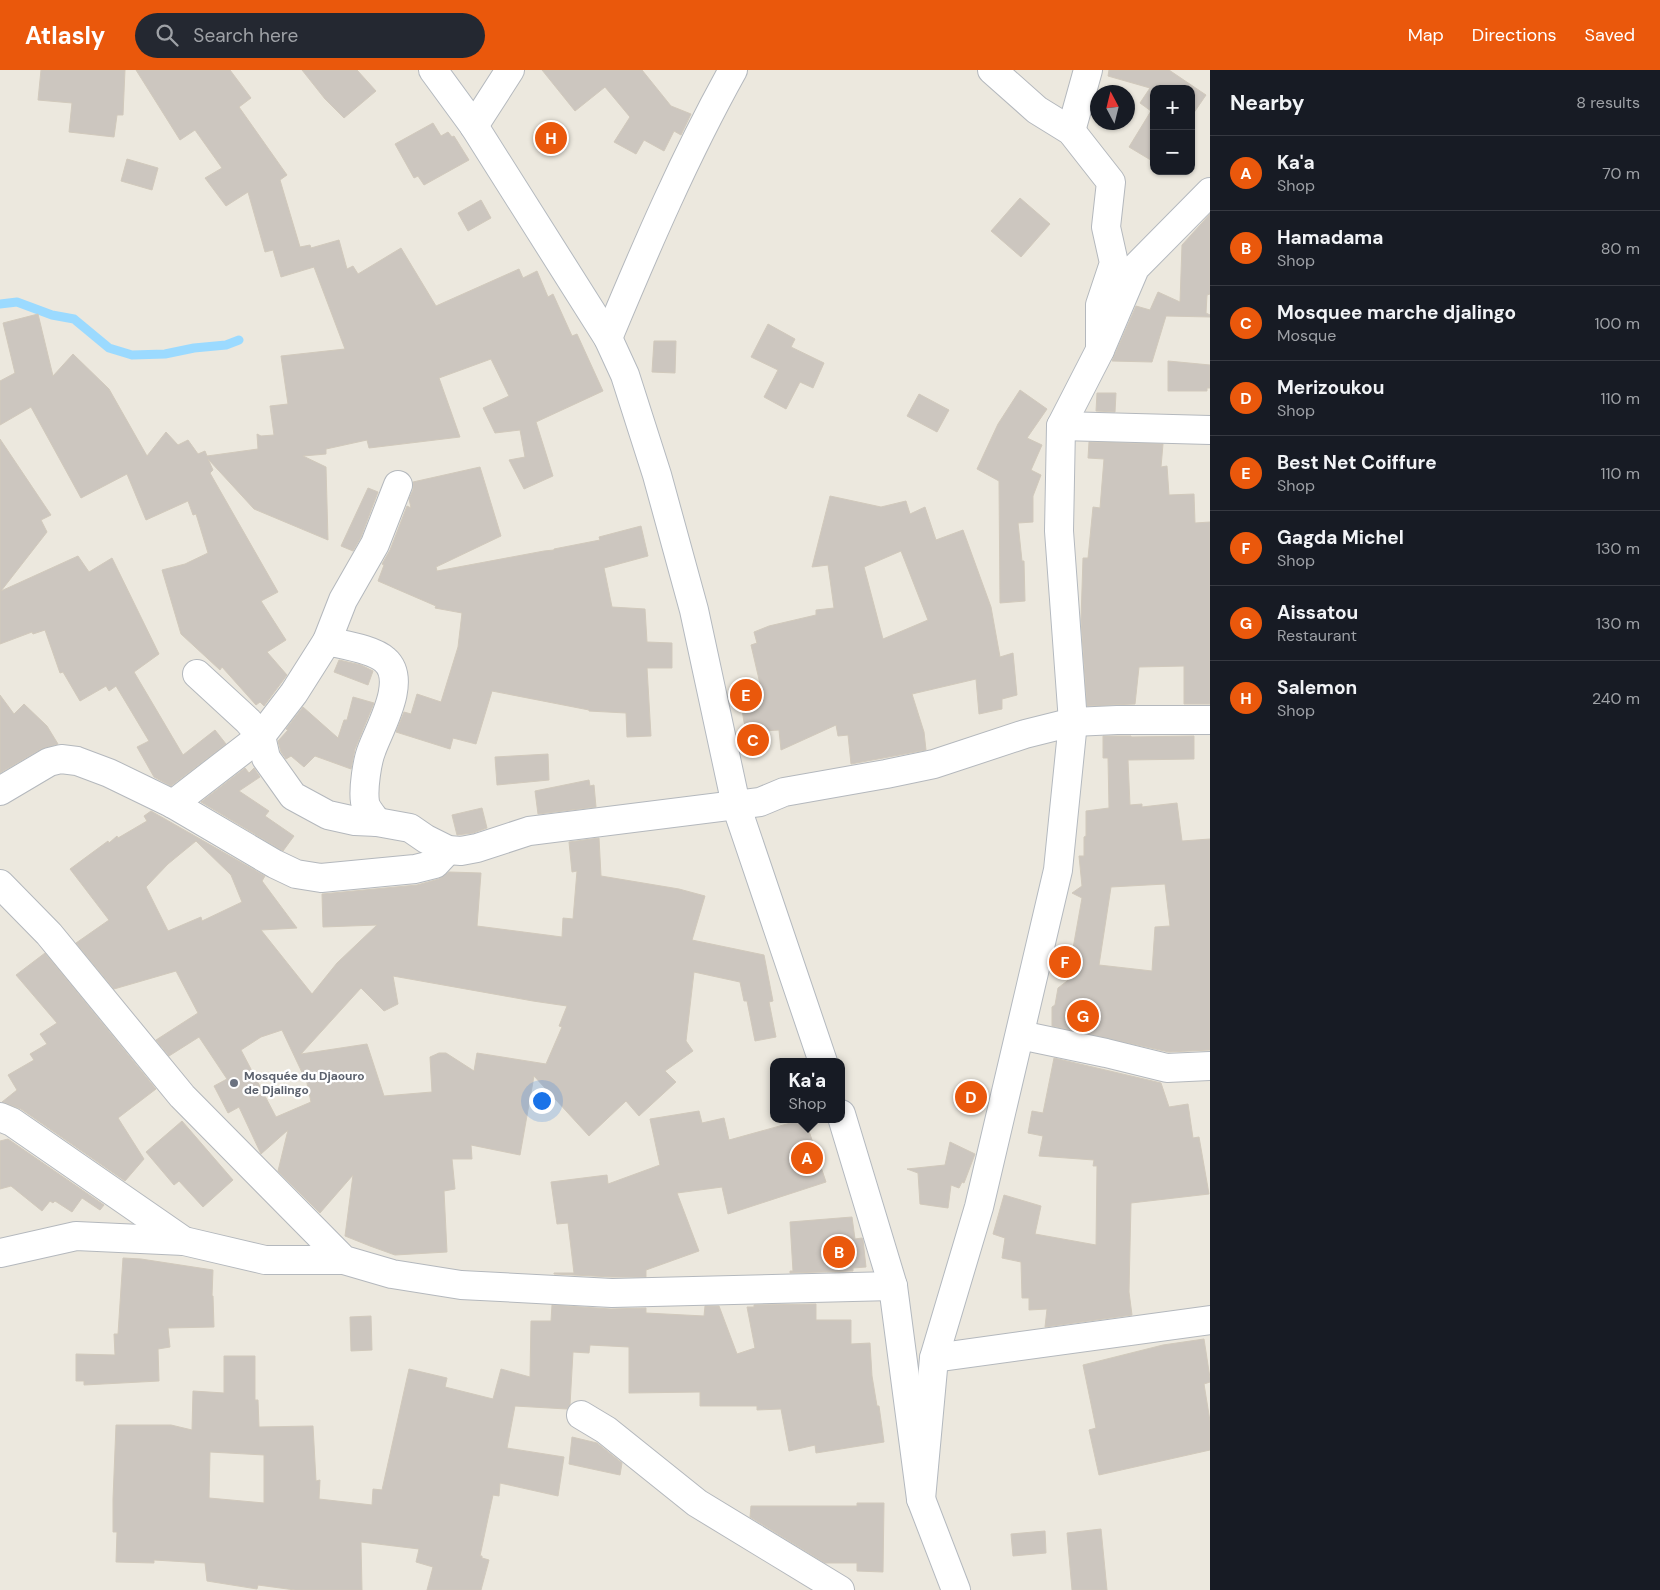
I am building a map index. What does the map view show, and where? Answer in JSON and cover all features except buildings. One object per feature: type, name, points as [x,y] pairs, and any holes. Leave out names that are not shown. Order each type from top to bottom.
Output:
[{"type":"street","points":[[432,70],[474,126],[608,338],[625,375],[654,466],[692,601],[736,806],[822,1058]]},
{"type":"street","points":[[474,126],[510,70]]},
{"type":"street","points":[[608,338],[659,217],[733,70]]},
{"type":"street","points":[[992,70],[1037,110],[1071,131],[1111,182],[1106,227],[1114,262],[1100,305],[1100,350]]},
{"type":"street","points":[[1071,131],[1088,70]]},
{"type":"street","points":[[921,1499],[934,1358],[979,1207],[1058,870],[1073,722],[1059,532],[1061,426],[1100,350],[1135,268],[1210,192]]},
{"type":"street","points":[[1061,426],[1210,430]]},
{"type":"street","points":[[173,804],[261,736],[294,693],[327,641],[343,600],[375,544],[398,485]]},
{"type":"street","points":[[327,641],[376,654],[386,661],[392,671],[395,688],[382,728],[371,751],[366,782],[365,804],[377,822]]},
{"type":"street","points":[[197,674],[248,721],[261,736],[266,758],[293,796],[328,814],[355,821],[377,822],[410,828],[426,839],[448,850],[461,851],[477,848],[529,831],[760,802],[784,792],[934,764],[1025,734],[1073,722],[1210,720]]},
{"type":"street","points":[[0,791],[49,762],[61,759],[77,761],[109,773],[173,804],[275,864],[296,874],[321,878],[415,869],[435,864],[448,850]]},
{"type":"street","points":[[0,884],[50,934],[182,1096],[344,1260]]},
{"type":"street","points":[[1020,1035],[1168,1068],[1210,1066]]},
{"type":"street","points":[[0,1117],[12,1122],[184,1241]]},
{"type":"street","points":[[844,1123],[893,1286],[921,1499],[956,1590]]},
{"type":"street","points":[[0,1253],[76,1236],[184,1241],[265,1260],[344,1260],[392,1274],[461,1285],[612,1293],[893,1286]]},
{"type":"street","points":[[934,1358],[1210,1320]]},
{"type":"street","points":[[581,1415],[606,1430],[697,1503],[840,1590]]},
{"type":"waterway","points":[[0,304],[17,302],[52,315],[74,319],[109,348],[132,355],[165,354],[194,348],[226,345],[239,340]]},
{"type":"place","name":"Salemon","points":[[551,138]]},
{"type":"place","name":"Best Net Coiffure","points":[[746,695]]},
{"type":"place","name":"Mosquee marche djalingo","points":[[753,740]]},
{"type":"place","name":"Gagda Michel","points":[[1065,962]]},
{"type":"place","name":"Aissatou","points":[[1083,1016]]},
{"type":"place","name":"Mosquée du Djaouro de Djalingo","points":[[234,1083]]},
{"type":"place","name":"Merizoukou","points":[[971,1097]]},
{"type":"place","name":"Ka'a","points":[[807,1158]]},
{"type":"place","name":"Hamadama","points":[[839,1252]]}]
